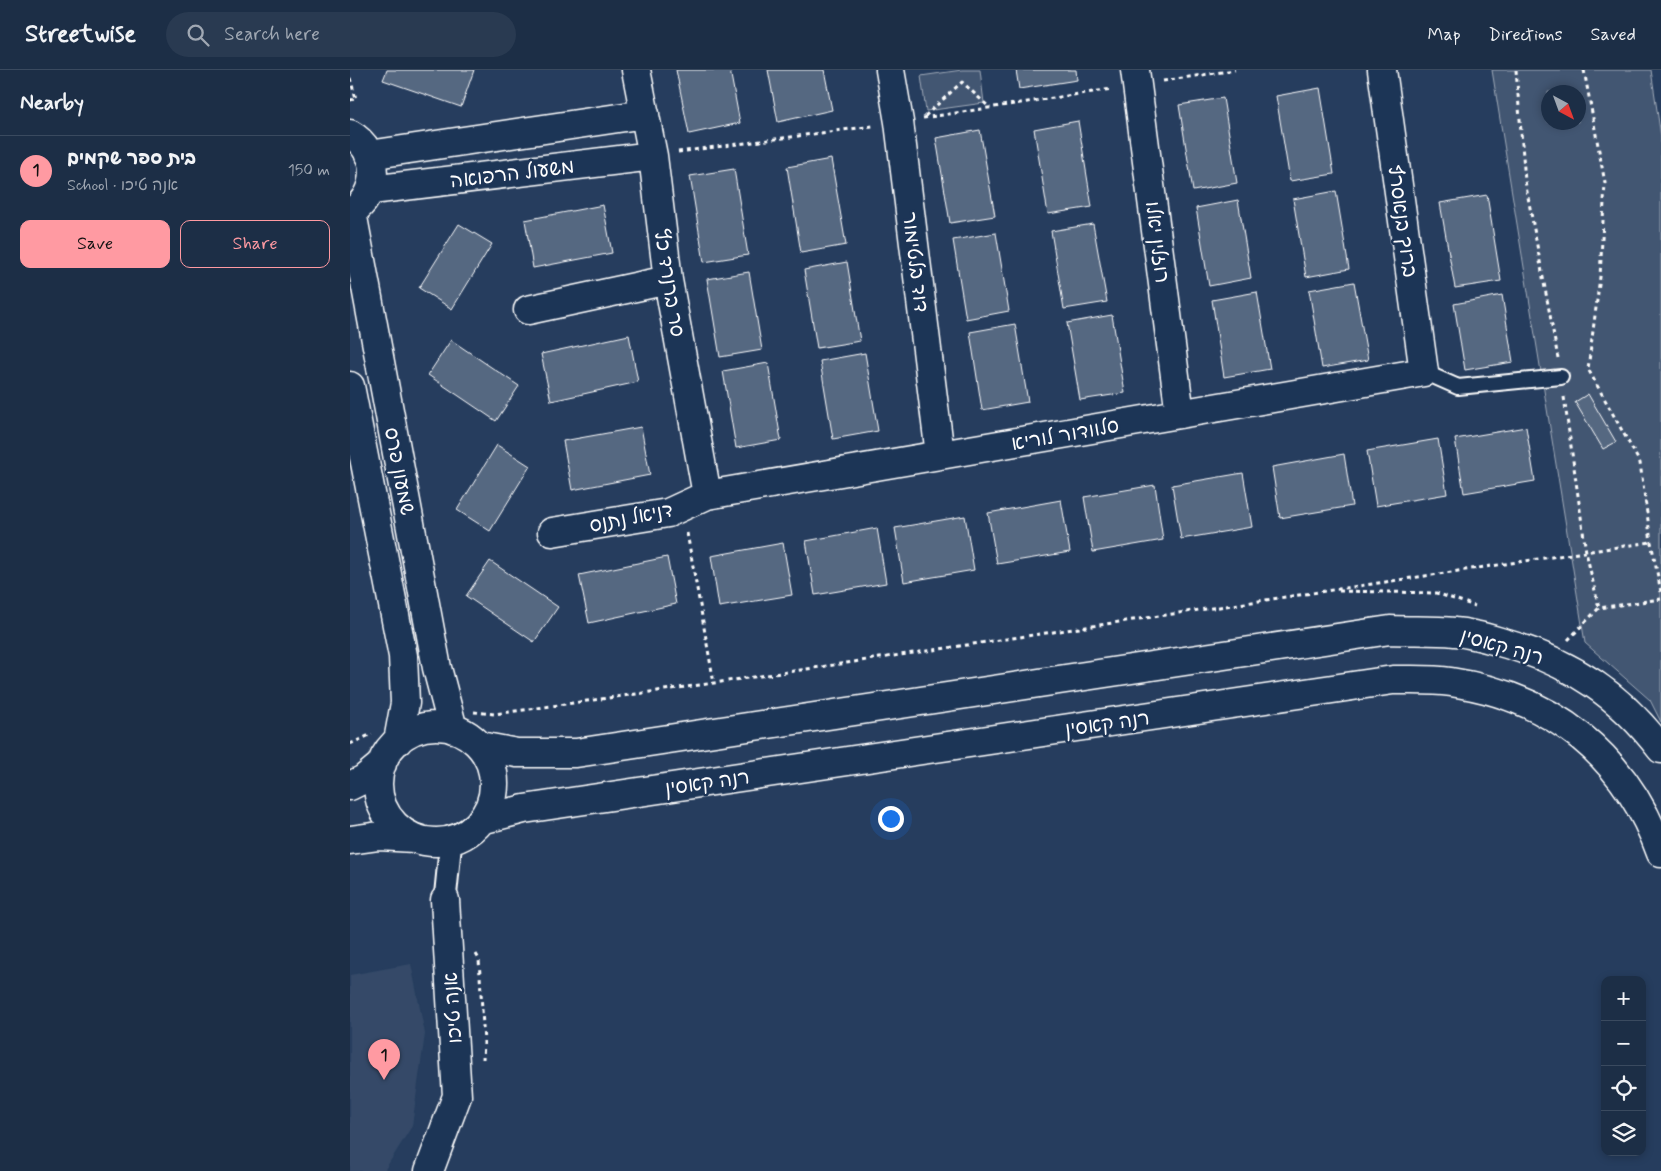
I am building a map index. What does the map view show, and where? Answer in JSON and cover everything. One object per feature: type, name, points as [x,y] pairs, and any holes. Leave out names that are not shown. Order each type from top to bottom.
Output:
[{"type":"street","name":"סר ברנרד כץ","points":[[636,70],[653,156],[668,280],[707,495]]},
{"type":"street","name":"דוד בלטימור","points":[[890,70],[940,455]]},
{"type":"street","name":"ברוך בנאסרף","points":[[1382,70],[1424,372]]},
{"type":"street","name":"רוזלין יאלו","points":[[1136,77],[1180,414]]},
{"type":"street","name":"משעול הרפואה","points":[[369,155],[645,114]]},
{"type":"street","points":[[350,134],[367,148],[372,161],[374,176],[371,190],[363,203],[351,213]]},
{"type":"street","name":"משעול הרפואה","points":[[371,190],[653,156]]},
{"type":"street","name":"שמעון פרס","points":[[351,213],[437,668],[451,720]]},
{"type":"street","points":[[528,310],[668,280]]},
{"type":"street","name":"סלוודור לוריא","points":[[707,495],[1424,372]]},
{"type":"street","name":"שמעון פרס","points":[[350,386],[403,656],[405,703],[400,730]]},
{"type":"street","name":"דניאל נתנס","points":[[552,532],[668,513],[707,495]]},
{"type":"street","name":"רנה קאסין","points":[[480,746],[517,753],[576,753],[1390,630],[1456,632],[1524,649],[1556,662],[1584,676],[1612,697],[1633,715],[1661,749]]},
{"type":"street","name":"רנה קאסין","points":[[481,820],[524,809],[1393,680],[1450,681],[1508,696],[1535,707],[1558,718],[1598,750],[1630,790],[1641,808],[1661,853]]},
{"type":"street","points":[[350,840],[379,836],[414,838],[432,842],[451,840],[468,832],[481,820],[490,806],[494,791],[493,775],[489,760],[480,746],[451,720],[442,726],[430,726],[407,734],[400,730],[382,764],[378,778],[383,808],[391,820],[414,838]]},
{"type":"street","points":[[350,786],[364,779],[382,764]]},
{"type":"street","name":"אנה טיכו","points":[[429,1171],[457,1096],[445,900],[451,840]]},
{"type":"lane","points":[[1424,372],[1458,387],[1561,377]]},
{"type":"path","points":[[990,108],[962,82],[922,119],[990,108],[1136,77],[1235,70]]},
{"type":"path","points":[[1516,70],[1525,181],[1561,377],[1586,552],[1599,608]]},
{"type":"path","points":[[1584,70],[1605,184],[1600,277],[1588,369],[1640,464],[1651,542],[1661,592]]},
{"type":"path","points":[[350,78],[356,99],[350,100]]},
{"type":"path","points":[[653,156],[898,122]]},
{"type":"path","points":[[682,507],[714,682]]},
{"type":"path","points":[[451,720],[1651,542]]},
{"type":"path","points":[[1566,643],[1599,608],[1661,599]]},
{"type":"path","points":[[350,744],[400,730]]},
{"type":"shaded area","points":[[962,70],[980,70],[984,103],[926,111],[921,76]]},
{"type":"shaded area","points":[[1492,70],[1651,70],[1661,137],[1661,722],[1650,700],[1585,643]]},
{"type":"shaded area","points":[[411,964],[425,1034],[412,1126],[384,1171],[350,1171],[350,975]]},
{"type":"building","points":[[387,70],[474,70],[461,107],[383,80]]},
{"type":"building","points":[[676,70],[730,70],[740,123],[689,134]]},
{"type":"building","points":[[768,70],[824,70],[832,110],[778,122]]},
{"type":"building","points":[[1016,70],[1076,70],[1077,80],[1019,89]]},
{"type":"building","points":[[1320,88],[1334,174],[1290,181],[1276,96]]},
{"type":"building","points":[[1223,98],[1237,183],[1193,191],[1179,105]]},
{"type":"building","points":[[1078,121],[1092,207],[1048,214],[1034,129]]},
{"type":"building","points":[[980,130],[995,216],[950,223],[936,138]]},
{"type":"building","points":[[831,159],[846,245],[801,253],[787,167]]},
{"type":"building","points":[[734,169],[748,255],[704,262],[690,176]]},
{"type":"building","points":[[1336,191],[1349,269],[1306,277],[1293,199]]},
{"type":"building","points":[[1487,195],[1501,281],[1455,288],[1440,203]]},
{"type":"building","points":[[1238,200],[1251,278],[1209,286],[1196,208]]},
{"type":"building","points":[[603,205],[612,253],[533,268],[525,220]]},
{"type":"building","points":[[459,224],[492,244],[452,309],[419,288]]},
{"type":"building","points":[[1093,224],[1107,302],[1064,309],[1051,231]]},
{"type":"building","points":[[996,233],[1009,311],[966,319],[953,240]]},
{"type":"building","points":[[847,262],[860,341],[817,348],[804,270]]},
{"type":"building","points":[[749,272],[762,350],[720,357],[707,279]]},
{"type":"building","points":[[1354,282],[1368,360],[1322,368],[1309,290]]},
{"type":"building","points":[[1257,292],[1270,369],[1224,377],[1212,300]]},
{"type":"building","points":[[1502,295],[1513,362],[1465,370],[1454,304]]},
{"type":"building","points":[[1112,315],[1125,393],[1080,400],[1067,323]]},
{"type":"building","points":[[1015,324],[1028,402],[982,410],[970,332]]},
{"type":"building","points":[[629,335],[638,382],[551,401],[541,354]]},
{"type":"building","points":[[451,340],[519,386],[496,421],[428,375]]},
{"type":"building","points":[[865,353],[878,431],[833,439],[820,361]]},
{"type":"building","points":[[768,363],[781,440],[736,448],[723,371]]},
{"type":"building","points":[[1588,394],[1616,442],[1603,449],[1575,402]]},
{"type":"building","points":[[641,427],[650,475],[572,490],[563,441]]},
{"type":"building","points":[[1526,427],[1535,481],[1464,493],[1455,439]]},
{"type":"building","points":[[1438,439],[1447,494],[1376,506],[1367,451]]},
{"type":"building","points":[[497,445],[530,466],[490,531],[457,510]]},
{"type":"building","points":[[1344,454],[1352,506],[1280,518],[1272,467]]},
{"type":"building","points":[[1243,473],[1252,527],[1181,539],[1172,485]]},
{"type":"building","points":[[1155,485],[1163,540],[1093,552],[1084,497]]},
{"type":"building","points":[[1061,500],[1070,552],[997,564],[988,513]]},
{"type":"building","points":[[965,516],[974,570],[904,582],[895,528]]},
{"type":"building","points":[[877,528],[886,583],[815,595],[806,541]]},
{"type":"building","points":[[783,543],[792,595],[719,607],[711,556]]},
{"type":"building","points":[[667,557],[676,604],[589,623],[579,575]]},
{"type":"building","points":[[490,561],[558,607],[534,642],[466,596]]},
{"type":"place","name":"בית ספר שקמים","points":[[384,1080]]}]
